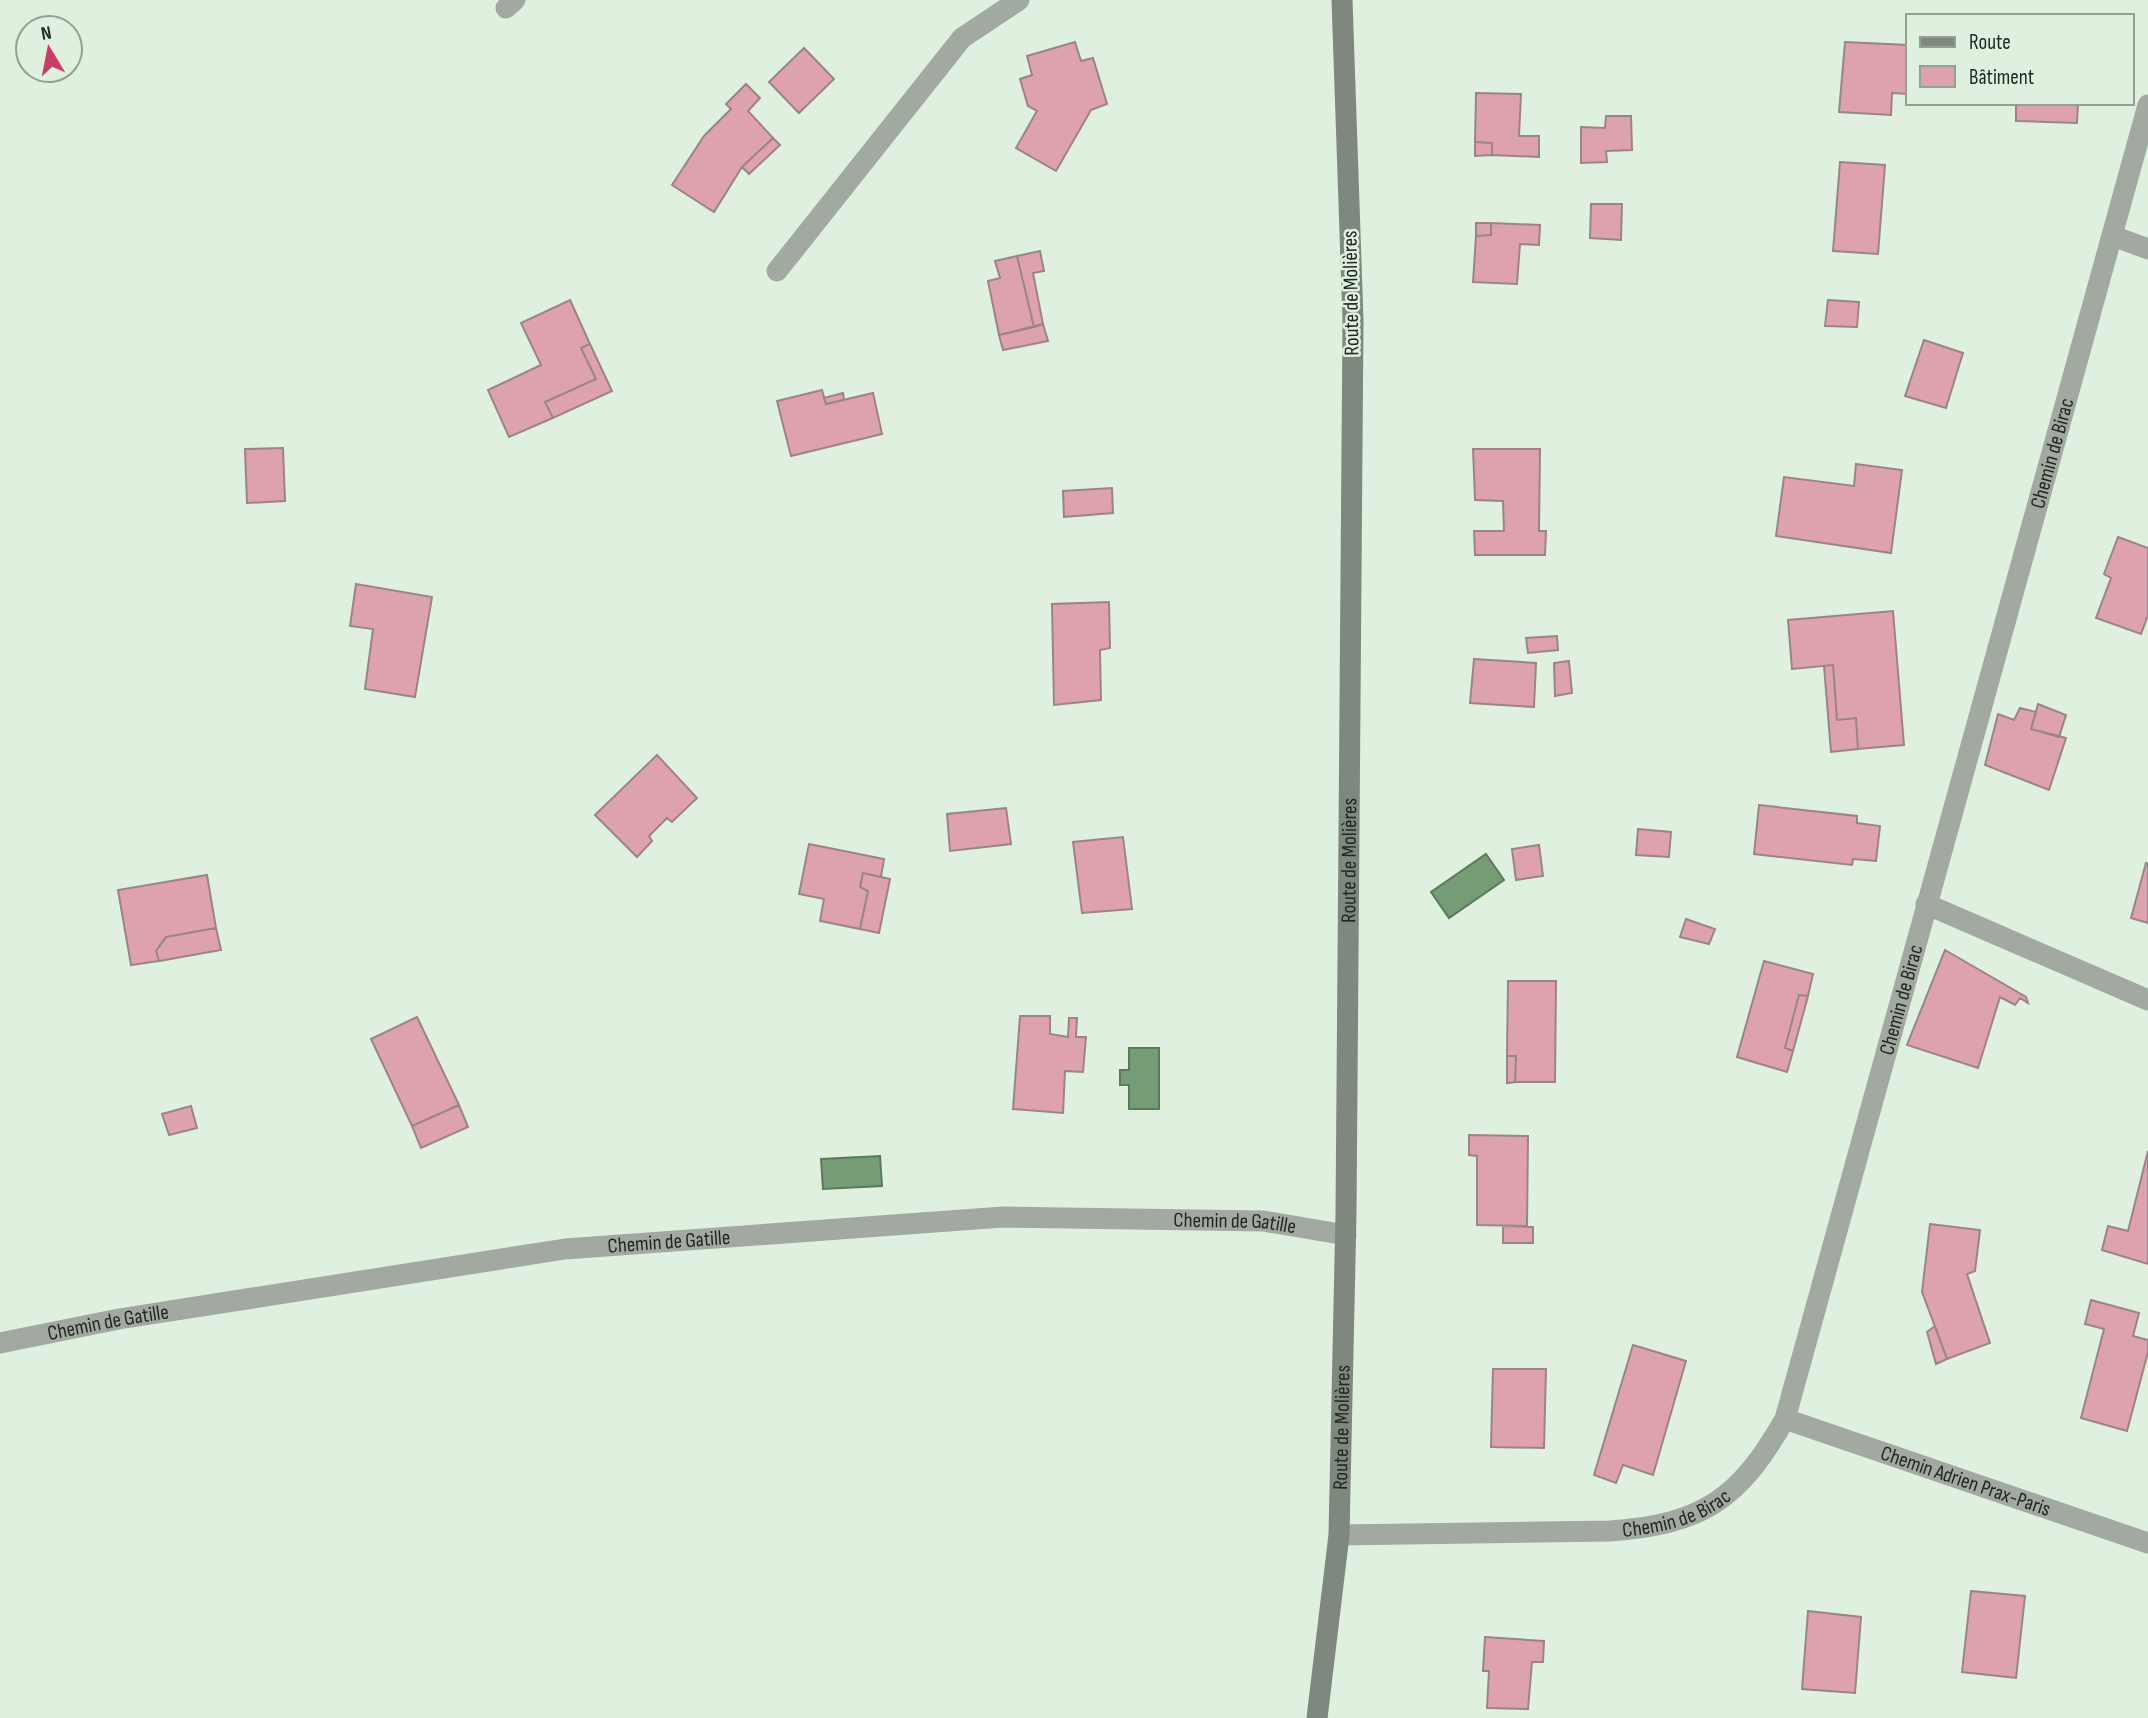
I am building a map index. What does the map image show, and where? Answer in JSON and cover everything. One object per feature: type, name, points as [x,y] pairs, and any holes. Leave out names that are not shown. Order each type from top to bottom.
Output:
[{"type":"main road","name":"Route de Molières","points":[[1317,1718],[1339,1535],[1346,1236],[1353,320],[1342,0]]},
{"type":"street","points":[[777,271],[962,38],[1019,0]]},
{"type":"street","name":"Chemin de Birac","points":[[1339,1535],[1610,1531],[1647,1528],[1681,1521],[1712,1506],[1735,1489],[1760,1461],[1785,1419],[2148,105]]},
{"type":"street","points":[[2113,236],[2148,249]]},
{"type":"street","points":[[1926,904],[2148,1000]]},
{"type":"street","name":"Chemin de Gatille","points":[[0,1343],[133,1317],[565,1250],[1003,1217],[1263,1221],[1346,1236]]},
{"type":"street","name":"Chemin Adrien Prax-Paris","points":[[1785,1419],[2148,1543]]},
{"type":"shaded area","points":[[1486,854],[1504,880],[1449,918],[1431,892]]},
{"type":"shaded area","points":[[1129,1048],[1159,1048],[1159,1109],[1129,1109],[1129,1085],[1120,1085],[1120,1070],[1129,1070]]},
{"type":"shaded area","points":[[880,1156],[882,1186],[823,1189],[821,1159]]},
{"type":"building","points":[[1075,42],[1081,61],[1093,58],[1107,104],[1091,110],[1056,171],[1016,148],[1037,111],[1028,106],[1020,79],[1032,75],[1027,56]]},
{"type":"building","points":[[1845,42],[1906,45],[1906,94],[1892,93],[1891,115],[1839,112]]},
{"type":"building","points":[[804,48],[834,79],[799,113],[769,82]]},
{"type":"building","points":[[746,84],[760,98],[748,111],[773,138],[742,167],[714,212],[672,185],[704,136],[731,109],[726,104]]},
{"type":"building","points":[[1476,93],[1521,94],[1519,136],[1539,136],[1539,157],[1492,155],[1492,143],[1475,142]]},
{"type":"building","points":[[2016,105],[2078,105],[2077,123],[2016,121]]},
{"type":"building","points":[[1606,116],[1631,116],[1632,150],[1606,151],[1607,162],[1581,163],[1581,127],[1605,128]]},
{"type":"building","points":[[773,138],[780,145],[749,174],[742,167]]},
{"type":"building","points":[[1475,142],[1492,143],[1492,155],[1475,156]]},
{"type":"building","points":[[1840,162],[1885,165],[1878,254],[1833,251]]},
{"type":"building","points":[[1591,204],[1622,204],[1621,240],[1590,238]]},
{"type":"building","points":[[1476,223],[1491,223],[1491,235],[1476,236]]},
{"type":"building","points":[[1491,223],[1540,225],[1539,245],[1520,244],[1517,284],[1473,282],[1476,236],[1491,235]]},
{"type":"building","points":[[1040,251],[1044,271],[1033,273],[1043,324],[1034,327],[1017,256]]},
{"type":"building","points":[[1017,256],[1034,327],[999,335],[988,281],[1000,278],[995,261]]},
{"type":"building","points":[[570,300],[590,344],[581,348],[596,379],[545,402],[553,418],[509,437],[488,390],[541,365],[521,323]]},
{"type":"building","points":[[1828,300],[1859,302],[1857,327],[1825,326]]},
{"type":"building","points":[[1043,324],[1048,341],[1003,350],[999,335]]},
{"type":"building","points":[[1924,340],[1963,353],[1946,408],[1905,396]]},
{"type":"building","points":[[590,344],[612,391],[553,418],[545,402],[596,379],[581,348]]},
{"type":"building","points":[[822,390],[826,404],[873,393],[882,434],[791,456],[777,401]]},
{"type":"building","points":[[843,393],[844,400],[826,404],[824,398]]},
{"type":"building","points":[[283,448],[285,501],[247,503],[245,449]]},
{"type":"building","points":[[1473,449],[1540,449],[1539,531],[1546,531],[1545,555],[1475,555],[1474,531],[1504,531],[1503,501],[1475,500]]},
{"type":"building","points":[[1856,464],[1902,470],[1891,553],[1776,536],[1784,477],[1854,486]]},
{"type":"building","points":[[1112,488],[1113,513],[1064,517],[1063,491]]},
{"type":"building","points":[[2118,537],[2148,548],[2148,615],[2141,634],[2096,618],[2111,578],[2104,574]]},
{"type":"building","points":[[356,584],[432,597],[415,697],[365,689],[373,629],[350,626]]},
{"type":"building","points":[[1109,602],[1110,648],[1100,650],[1101,700],[1054,705],[1052,604]]},
{"type":"building","points":[[1893,611],[1904,745],[1858,749],[1856,718],[1837,720],[1833,665],[1792,669],[1788,620]]},
{"type":"building","points":[[1557,636],[1558,650],[1528,653],[1526,638]]},
{"type":"building","points":[[1474,659],[1536,663],[1534,707],[1470,703]]},
{"type":"building","points":[[1569,661],[1572,693],[1555,696],[1554,663]]},
{"type":"building","points":[[1833,665],[1837,720],[1856,718],[1858,749],[1831,752],[1824,666]]},
{"type":"building","points":[[2038,704],[2066,715],[2059,737],[2031,729]]},
{"type":"building","points":[[2020,708],[2036,712],[2031,729],[2066,738],[2049,790],[1985,765],[1998,714],[2014,720]]},
{"type":"building","points":[[657,755],[697,798],[672,822],[667,818],[649,836],[652,841],[637,857],[595,815]]},
{"type":"building","points":[[1759,805],[1857,816],[1857,823],[1880,826],[1876,861],[1853,859],[1852,865],[1754,854]]},
{"type":"building","points":[[1006,808],[1011,844],[950,851],[947,814]]},
{"type":"building","points":[[1638,829],[1671,832],[1669,857],[1636,855]]},
{"type":"building","points":[[1123,837],[1132,909],[1082,913],[1073,842]]},
{"type":"building","points":[[809,844],[884,859],[881,877],[863,873],[860,887],[868,891],[860,929],[820,921],[824,899],[799,894]]},
{"type":"building","points":[[1539,845],[1543,876],[1516,880],[1512,849]]},
{"type":"building","points":[[2146,863],[2148,864],[2148,923],[2131,918]]},
{"type":"building","points":[[863,873],[890,879],[879,933],[860,929],[868,891],[860,887]]},
{"type":"building","points":[[207,875],[216,928],[166,937],[156,951],[159,961],[131,965],[118,890]]},
{"type":"building","points":[[1686,919],[1715,929],[1709,944],[1680,937]]},
{"type":"building","points":[[216,928],[221,950],[159,961],[156,951],[166,937]]},
{"type":"building","points":[[1945,950],[2026,997],[2028,1003],[2020,998],[2015,1005],[2000,997],[1978,1068],[1907,1045]]},
{"type":"building","points":[[1764,961],[1813,974],[1808,996],[1799,995],[1785,1048],[1793,1051],[1787,1072],[1737,1057]]},
{"type":"building","points":[[1508,981],[1556,981],[1555,1082],[1515,1082],[1516,1056],[1507,1056]]},
{"type":"building","points":[[1799,995],[1808,996],[1793,1051],[1785,1048]]},
{"type":"building","points":[[1020,1016],[1050,1016],[1050,1034],[1068,1037],[1069,1018],[1077,1018],[1076,1037],[1086,1037],[1083,1072],[1065,1071],[1063,1113],[1013,1109]]},
{"type":"building","points":[[417,1017],[459,1105],[412,1126],[371,1039]]},
{"type":"building","points":[[1507,1056],[1516,1056],[1515,1082],[1507,1083]]},
{"type":"building","points":[[459,1105],[468,1127],[421,1148],[412,1126]]},
{"type":"building","points":[[191,1106],[197,1128],[169,1135],[162,1114]]},
{"type":"building","points":[[1469,1135],[1528,1136],[1527,1226],[1477,1225],[1477,1156],[1469,1155]]},
{"type":"building","points":[[2148,1151],[2148,1264],[2102,1250],[2108,1226],[2128,1231]]},
{"type":"building","points":[[1930,1224],[1980,1230],[1975,1271],[1967,1274],[1990,1343],[1947,1359],[1922,1292]]},
{"type":"building","points":[[1503,1226],[1533,1227],[1533,1243],[1503,1243]]},
{"type":"building","points":[[2091,1300],[2139,1313],[2133,1336],[2148,1340],[2148,1352],[2127,1431],[2081,1418],[2104,1329],[2085,1324]]},
{"type":"building","points":[[1935,1326],[1947,1359],[1936,1364],[1927,1332]]},
{"type":"building","points":[[1633,1345],[1686,1361],[1653,1475],[1623,1465],[1616,1483],[1594,1475]]},
{"type":"building","points":[[1493,1369],[1546,1369],[1544,1448],[1491,1447]]},
{"type":"building","points":[[1971,1591],[2025,1596],[2016,1678],[1962,1672]]},
{"type":"building","points":[[1808,1611],[1861,1617],[1855,1693],[1802,1689]]},
{"type":"building","points":[[1485,1637],[1544,1641],[1543,1662],[1532,1662],[1528,1709],[1487,1708],[1489,1671],[1483,1671]]}]
